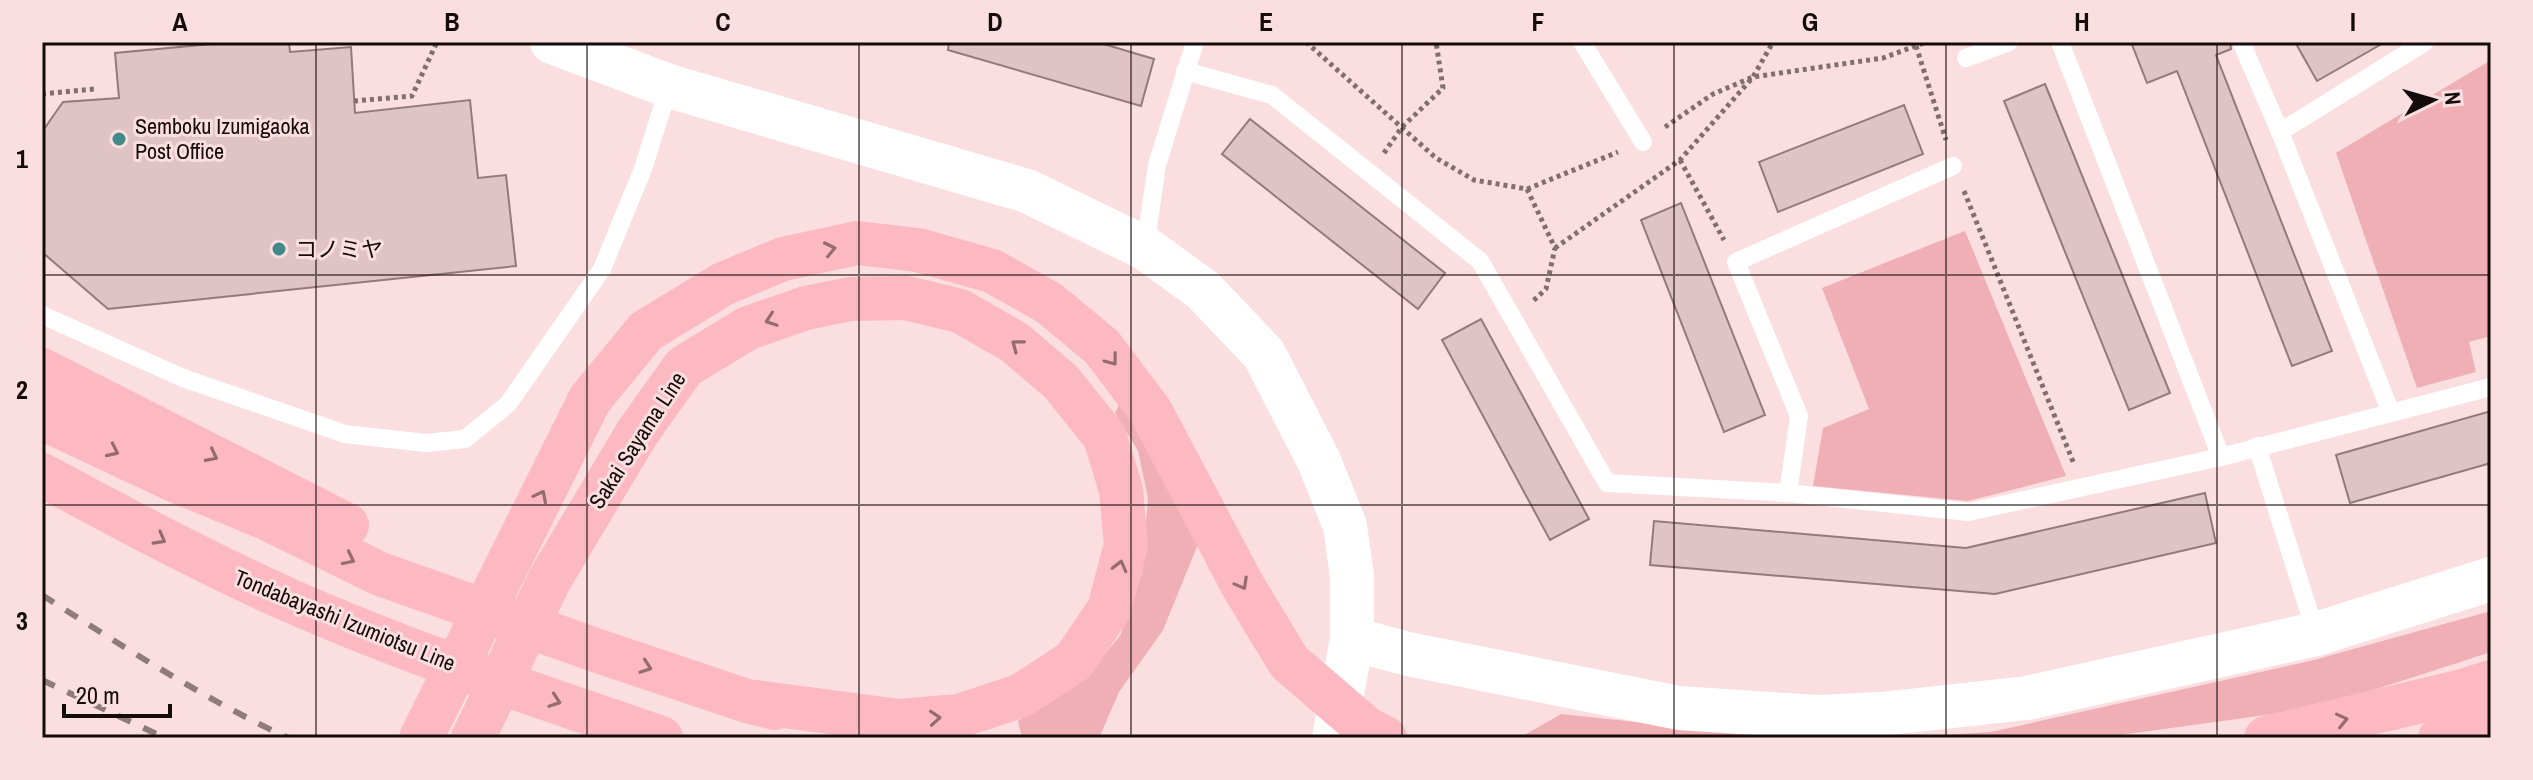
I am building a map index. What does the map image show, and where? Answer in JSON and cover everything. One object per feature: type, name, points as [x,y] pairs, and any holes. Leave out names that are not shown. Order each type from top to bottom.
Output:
[{"type":"main road","points":[[421,738],[590,399],[646,331],[723,284],[783,259],[857,243],[918,250],[992,271],[1049,303],[1102,347],[1151,412],[1243,586],[1289,662],[1367,729],[1385,738]]},
{"type":"main road","name":"Sakai Sayama Line","points":[[473,738],[550,579],[637,433],[684,367],[748,328],[806,308],[850,299],[906,298],[960,311],[1014,342],[1061,382],[1105,437],[1121,490],[1126,545],[1109,609],[1074,661],[1020,696],[959,716],[899,721],[747,701]]},
{"type":"main road","points":[[42,370],[601,652]]},
{"type":"main road","points":[[42,418],[174,480],[266,518],[380,574],[747,701],[893,738]]},
{"type":"main road","name":"Tondabayashi Izumiotsu Line","points":[[42,475],[177,549],[292,602],[409,649],[661,738]]},
{"type":"main road","points":[[2266,738],[2491,682]]},
{"type":"main road","points":[[2440,738],[2491,724]]},
{"type":"street","points":[[552,42],[669,86],[1027,191],[1145,248],[1203,290],[1264,354],[1319,461],[1345,526],[1352,576],[1351,644],[1334,738]]},
{"type":"street","points":[[1351,644],[1679,708],[1817,717],[1881,714],[2027,698],[2316,634],[2491,579]]},
{"type":"lane","points":[[1145,248],[1157,165],[1195,42]]},
{"type":"lane","points":[[1582,42],[1643,142]]},
{"type":"lane","points":[[1966,58],[2009,42]]},
{"type":"lane","points":[[2060,42],[2221,457]]},
{"type":"lane","points":[[2280,132],[2425,42]]},
{"type":"lane","points":[[2242,44],[2391,413]]},
{"type":"lane","points":[[1185,71],[1272,95],[1480,261],[1607,483],[1788,493],[1969,512],[2221,457],[2491,387]]},
{"type":"lane","points":[[42,315],[183,378],[345,434],[426,443],[465,439],[508,404],[602,269],[643,169],[669,86]]},
{"type":"lane","points":[[1788,493],[1799,416],[1736,262],[1953,166]]},
{"type":"lane","points":[[2257,446],[2316,634]]},
{"type":"path","points":[[1306,42],[1402,127],[1443,88],[1436,42]]},
{"type":"path","points":[[1555,248],[1680,160],[1753,77],[1773,42]]},
{"type":"path","points":[[354,101],[412,96],[437,43]]},
{"type":"path","points":[[1916,46],[1953,166],[2083,487]]},
{"type":"path","points":[[42,94],[94,89]]},
{"type":"path","points":[[1680,160],[1736,262]]},
{"type":"path","points":[[1513,318],[1546,289],[1555,248],[1527,189]]},
{"type":"shaded area","points":[[2491,60],[2491,336],[2469,342],[2476,372],[2417,388],[2336,153]]},
{"type":"shaded area","points":[[1965,231],[2066,476],[1968,501],[1813,486],[1823,428],[1869,409],[1822,288]]},
{"type":"shaded area","points":[[1122,399],[1198,544],[1163,630],[1119,692],[1099,738],[1022,738],[1018,721],[1084,678],[1120,636],[1142,573],[1148,498],[1138,451],[1115,413]]},
{"type":"shaded area","points":[[2491,611],[2491,652],[2318,708],[2098,738],[1891,738],[1991,732],[2310,661]]},
{"type":"shaded area","points":[[1561,714],[1786,738],[1519,738]]},
{"type":"building","points":[[233,42],[289,42],[290,52],[351,47],[355,113],[470,100],[478,178],[506,175],[516,266],[108,309],[42,252],[42,132],[63,102],[119,98],[115,53]]},
{"type":"building","points":[[949,42],[1097,42],[1154,59],[1141,106],[948,50]]},
{"type":"building","points":[[2131,42],[2230,42],[2231,49],[2216,55],[2332,351],[2292,366],[2177,71],[2147,83]]},
{"type":"building","points":[[2295,42],[2385,42],[2317,81]]},
{"type":"building","points":[[2045,84],[2170,393],[2129,410],[2004,101]]},
{"type":"building","points":[[1904,105],[1923,154],[1778,212],[1759,162]]},
{"type":"building","points":[[1250,119],[1445,273],[1418,309],[1222,154]]},
{"type":"building","points":[[1681,203],[1765,415],[1724,432],[1641,220]]},
{"type":"building","points":[[1481,319],[1589,519],[1550,540],[1442,340]]},
{"type":"building","points":[[2491,411],[2491,463],[2350,503],[2336,455]]},
{"type":"building","points":[[2205,493],[2216,543],[1995,594],[1650,565],[1654,521],[1966,548]]},
{"type":"railway","points":[[42,595],[194,689],[288,738]]},
{"type":"railway","points":[[42,680],[165,738]]},
{"type":"place","name":"Semboku Izumigaoka Post Office","points":[[119,139]]},
{"type":"place","name":"コノミヤ","points":[[279,249]]}]
